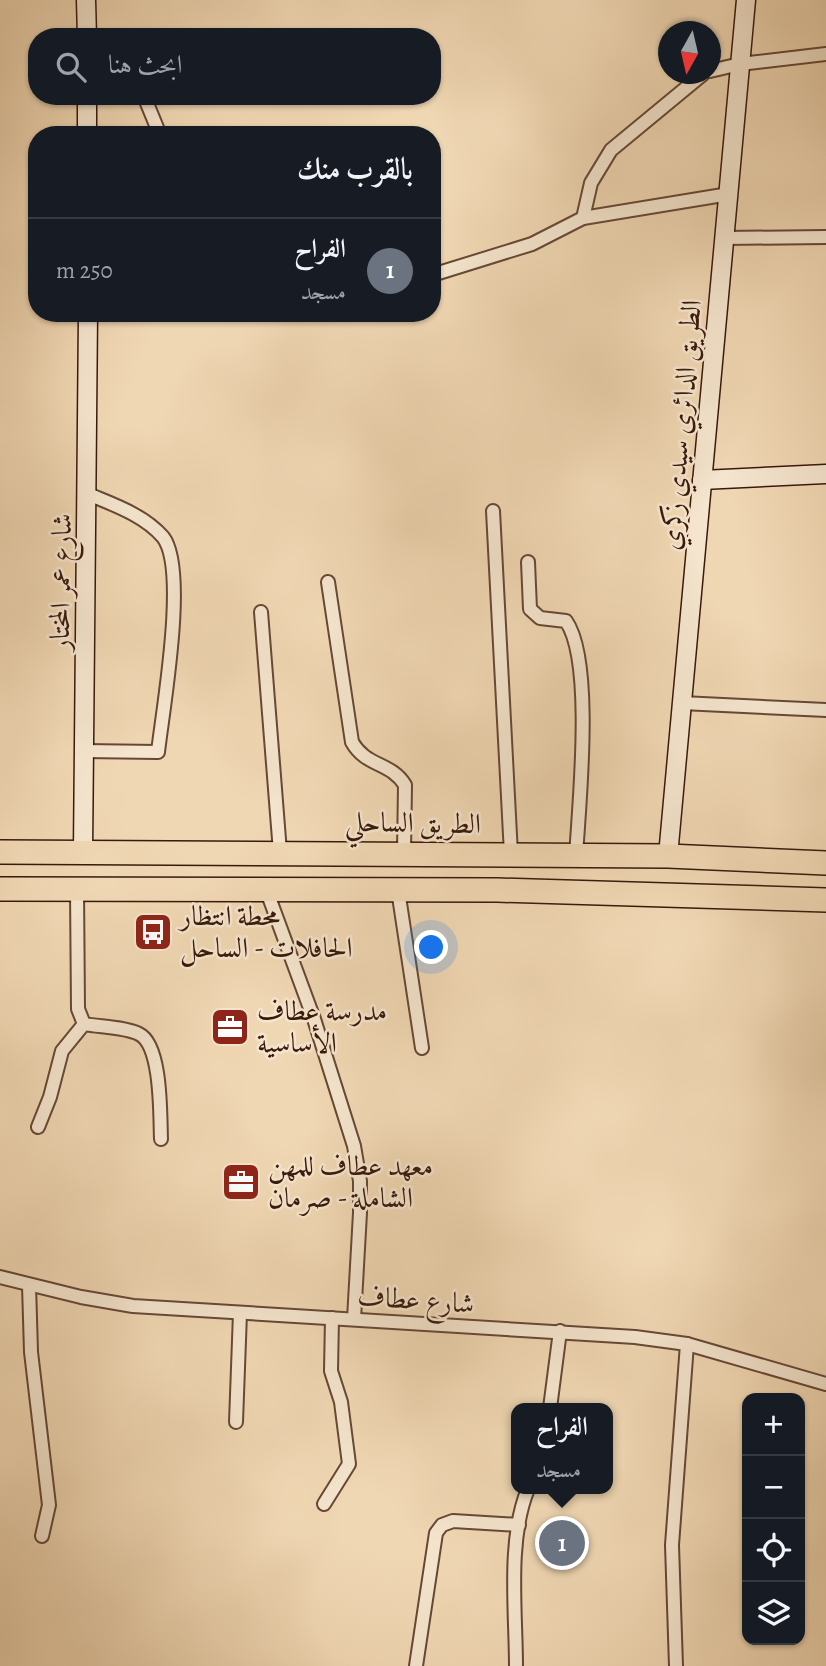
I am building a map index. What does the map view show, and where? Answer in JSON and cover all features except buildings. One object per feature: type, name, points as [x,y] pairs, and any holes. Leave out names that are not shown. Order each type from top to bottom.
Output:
[{"type":"highway","name":"الطريق الساحلي","points":[[0,852],[404,852],[668,856],[826,863]]},
{"type":"highway","points":[[0,889],[398,890],[826,900]]},
{"type":"street","points":[[86,0],[87,28]]},
{"type":"street","name":"الطريق الدائري سيدي زكري","points":[[668,856],[746,0]]},
{"type":"street","points":[[721,68],[826,54]]},
{"type":"street","points":[[583,218],[591,183],[611,149],[692,84]]},
{"type":"street","points":[[87,105],[87,126]]},
{"type":"street","points":[[148,105],[156,126]]},
{"type":"street","points":[[441,272],[532,244],[583,218],[729,194]]},
{"type":"street","points":[[725,238],[826,237]]},
{"type":"street","name":"شارع عمر المختار","points":[[83,852],[88,322]]},
{"type":"street","points":[[702,480],[826,474]]},
{"type":"street","points":[[84,751],[158,751],[175,592],[172,556],[163,538],[138,516],[88,494]]},
{"type":"street","points":[[493,511],[511,854]]},
{"type":"street","points":[[528,562],[530,609],[540,618],[566,621],[576,645],[583,729],[576,856]]},
{"type":"street","points":[[328,582],[352,741],[363,758],[393,772],[405,785],[404,852]]},
{"type":"street","points":[[261,612],[280,852]]},
{"type":"street","points":[[682,703],[826,710]]},
{"type":"street","points":[[77,889],[78,1009],[84,1024]]},
{"type":"street","points":[[266,889],[314,1019],[354,1146],[360,1203],[354,1320]]},
{"type":"street","points":[[398,890],[422,1048]]},
{"type":"street","points":[[38,1128],[50,1097],[62,1051],[84,1024]]},
{"type":"street","points":[[84,1024],[138,1033],[149,1041],[157,1074],[161,1139]]},
{"type":"street","name":"شارع عطاف","points":[[0,1277],[133,1306],[602,1333],[687,1344],[826,1384]]},
{"type":"street","points":[[29,1285],[31,1352],[49,1505],[42,1536]]},
{"type":"street","points":[[236,1422],[240,1313]]},
{"type":"street","points":[[324,1504],[349,1464],[341,1402],[331,1371],[332,1318]]},
{"type":"street","points":[[551,1403],[560,1331]]},
{"type":"street","points":[[677,1666],[672,1545],[687,1344]]},
{"type":"street","points":[[516,1666],[514,1624],[519,1525],[527,1494]]},
{"type":"street","points":[[416,1666],[436,1533],[442,1525],[453,1521],[519,1525]]},
{"type":"place","name":"محطة انتظار الحافلات - الساحل","points":[[153,932]]},
{"type":"place","name":"مدرسة عطاف الأساسية","points":[[230,1027]]},
{"type":"place","name":"معهد عطاف للمهن الشاملة - صرمان","points":[[241,1182]]},
{"type":"place","name":"الفراح","points":[[562,1543]]}]
